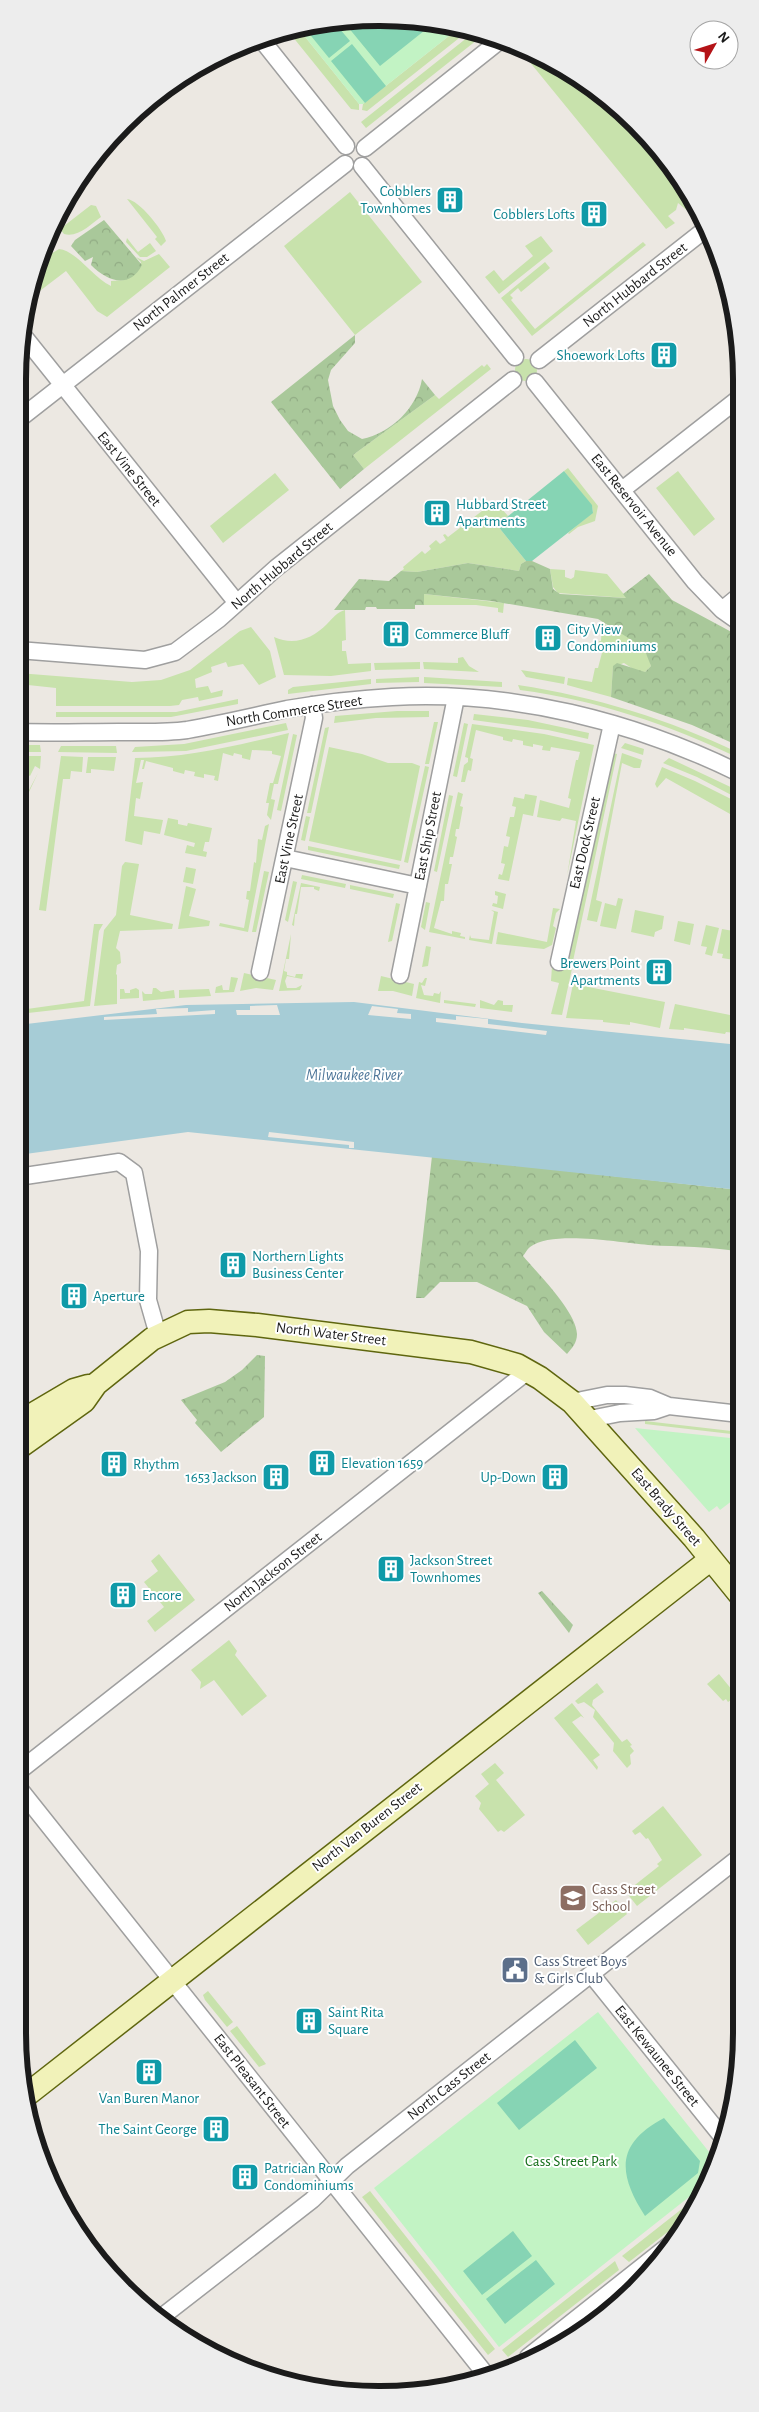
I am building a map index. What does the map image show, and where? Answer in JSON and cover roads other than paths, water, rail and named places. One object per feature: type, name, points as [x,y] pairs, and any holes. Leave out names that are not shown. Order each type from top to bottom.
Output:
[{"type":"main road","name":"North Water Street","points":[[26,1442],[84,1401],[96,1384],[158,1335],[188,1322],[223,1322],[471,1352],[507,1361],[528,1371],[572,1402],[590,1419]]},
{"type":"main road","name":"North Water Street","points":[[26,1418],[74,1390],[96,1384]]},
{"type":"main road","name":"East Brady Street","points":[[590,1419],[733,1586]]},
{"type":"main road","name":"North Van Buren Street","points":[[31,2091],[711,1559]]},
{"type":"street","points":[[266,45],[346,146]]},
{"type":"street","points":[[365,148],[494,45]]},
{"type":"street","points":[[356,143],[365,148],[366,159],[362,166],[351,168],[345,164],[342,155],[346,146],[356,143]]},
{"type":"street","name":"North Palmer Street","points":[[26,413],[345,164]]},
{"type":"street","points":[[362,166],[515,357]]},
{"type":"street","name":"North Hubbard Street","points":[[539,360],[701,233]]},
{"type":"street","name":"East Vine Street","points":[[28,342],[237,602]]},
{"type":"street","points":[[528,353],[539,360],[541,374],[536,382],[526,386],[514,380],[509,368],[515,357],[528,353]]},
{"type":"street","name":"North Hubbard Street","points":[[26,651],[145,660],[158,658],[186,645],[276,568],[514,380]]},
{"type":"street","name":"East Reservoir Avenue","points":[[536,382],[695,582],[722,610],[733,618]]},
{"type":"street","points":[[622,490],[733,403]]},
{"type":"street","points":[[722,610],[733,601]]},
{"type":"street","name":"North Commerce Street","points":[[26,732],[159,732],[187,730],[312,705],[394,697],[456,698],[543,708],[581,715],[704,756],[733,770]]},
{"type":"street","name":"East Ship Street","points":[[400,975],[456,698]]},
{"type":"street","name":"East Vine Street","points":[[260,972],[314,718],[312,705]]},
{"type":"street","name":"East Dock Street","points":[[559,962],[612,724]]},
{"type":"street","points":[[285,858],[418,886]]},
{"type":"street","points":[[26,1176],[119,1162],[130,1168],[137,1178],[150,1251],[148,1300],[158,1335]]},
{"type":"street","name":"North Jackson Street","points":[[26,1766],[528,1371]]},
{"type":"street","points":[[572,1402],[613,1394],[650,1398],[669,1406],[733,1413]]},
{"type":"street","points":[[590,1419],[620,1413],[654,1411],[669,1406]]},
{"type":"street","name":"East Pleasant Street","points":[[26,1797],[482,2370]]},
{"type":"street","name":"North Cass Street","points":[[165,2314],[312,2200],[331,2181],[733,1862]]},
{"type":"street","name":"East Kewaunee Street","points":[[591,1974],[718,2132]]},
{"type":"street","points":[[543,2345],[647,2263]]},
{"type":"water","name":"Milwaukee River","points":[[354,1002],[522,1023],[733,1044],[733,1189],[188,1132],[26,1154],[26,1024],[186,1005]]},
{"type":"place","name":"Cobblers Townhomes","points":[[450,200]]},
{"type":"place","name":"Cobblers Lofts","points":[[594,214]]},
{"type":"place","name":"Shoework Lofts","points":[[664,355]]},
{"type":"place","name":"Hubbard Street Apartments","points":[[437,513]]},
{"type":"place","name":"Commerce Bluff","points":[[396,634]]},
{"type":"place","name":"City View Condominiums","points":[[548,638]]},
{"type":"place","name":"Brewers Point Apartments","points":[[659,972]]},
{"type":"place","name":"Northern Lights Business Center","points":[[233,1265]]},
{"type":"place","name":"Aperture","points":[[74,1296]]},
{"type":"place","name":"Elevation 1659","points":[[322,1463]]},
{"type":"place","name":"Rhythm","points":[[114,1464]]},
{"type":"place","name":"1653 Jackson","points":[[276,1477]]},
{"type":"place","name":"Up-Down","points":[[555,1477]]},
{"type":"place","name":"Jackson Street Townhomes","points":[[391,1569]]},
{"type":"place","name":"Encore","points":[[123,1595]]},
{"type":"place","name":"Cass Street School","points":[[573,1898]]},
{"type":"place","name":"Cass Street Boys & Girls Club","points":[[515,1970]]},
{"type":"place","name":"Saint Rita Square","points":[[309,2021]]},
{"type":"place","name":"Van Buren Manor","points":[[149,2072]]},
{"type":"place","name":"The Saint George","points":[[216,2129]]},
{"type":"place","name":"Patrician Row Condominiums","points":[[245,2177]]},
{"type":"park label","name":"Cass Street Park","points":[[571,2161]]}]
